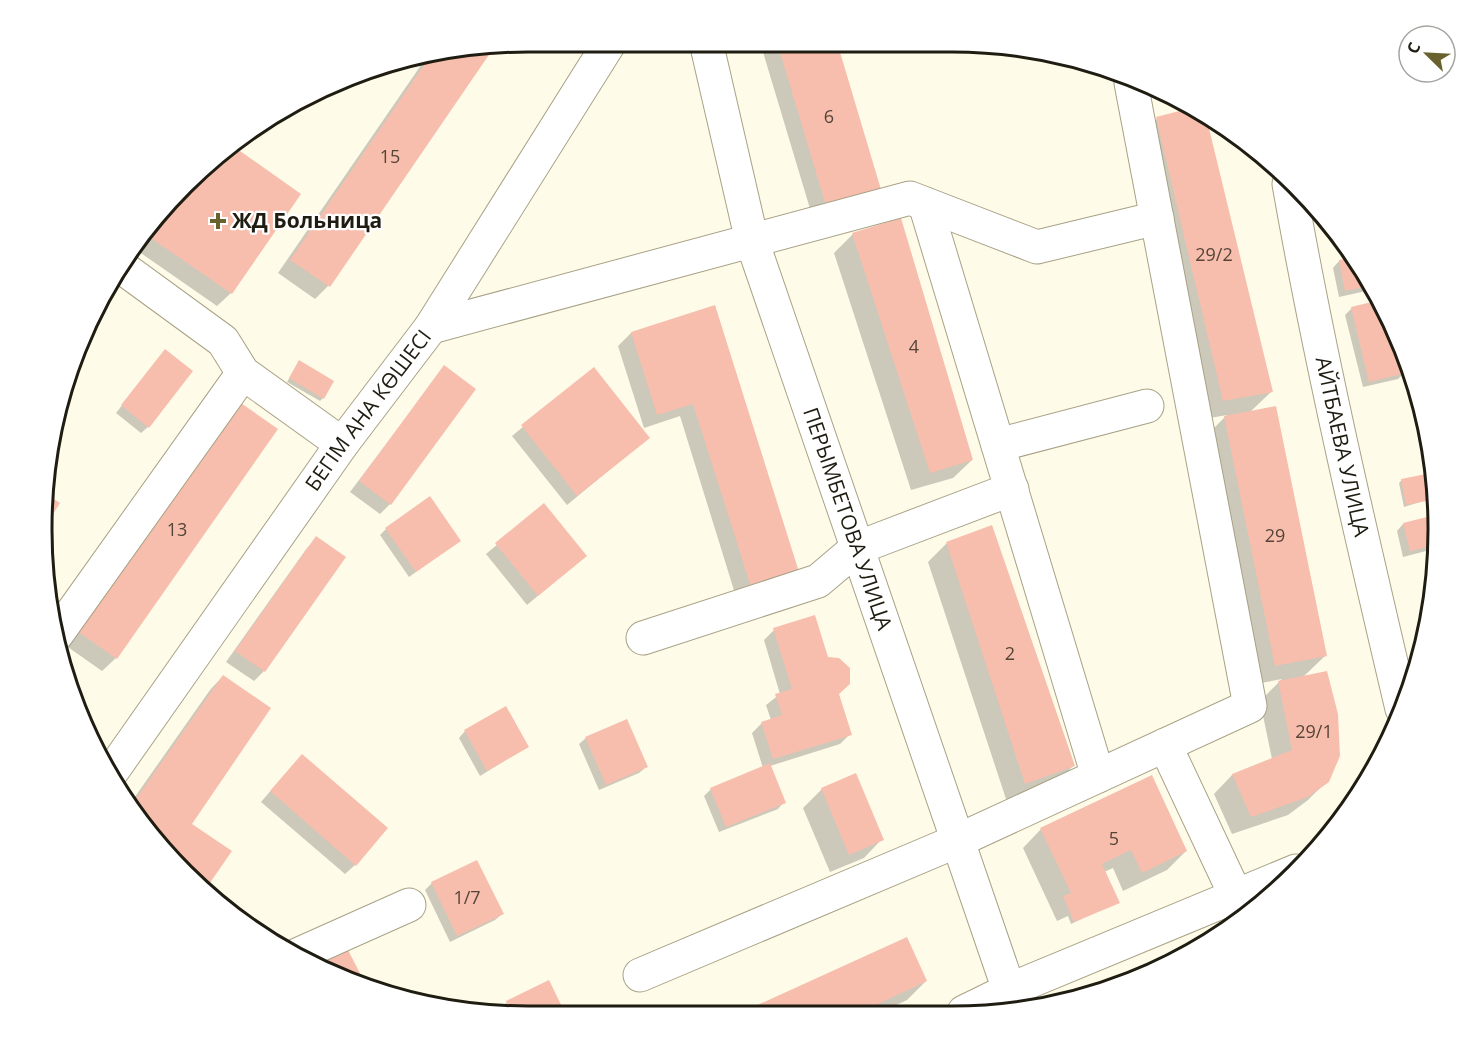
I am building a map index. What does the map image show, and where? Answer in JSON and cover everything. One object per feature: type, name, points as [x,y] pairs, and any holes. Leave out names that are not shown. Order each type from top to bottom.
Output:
[{"type":"street","name":"БЕГІМ АНА КӨШЕСІ","points":[[116,766],[342,444],[431,327],[604,52]]},
{"type":"street","name":"ПЕРЫМБЕТОВА УЛИЦА","points":[[708,52],[752,242],[1009,990]]},
{"type":"street","points":[[640,975],[957,841],[1250,706],[1132,88]]},
{"type":"street","name":"АЙТБАЕВА УЛИЦА","points":[[1291,194],[1305,278],[1346,471],[1398,694]]},
{"type":"street","points":[[431,327],[910,198],[1037,247],[1157,218]]},
{"type":"street","points":[[925,204],[1098,776]]},
{"type":"street","points":[[128,272],[223,341],[243,372],[342,444]]},
{"type":"street","points":[[63,626],[243,372]]},
{"type":"street","points":[[998,445],[1147,406]]},
{"type":"street","points":[[643,638],[818,581],[857,548],[1012,489]]},
{"type":"street","points":[[1165,745],[1236,896]]},
{"type":"street","points":[[980,1004],[1273,881]]},
{"type":"street","points":[[307,950],[409,906]]},
{"type":"building","points":[[780,52],[840,52],[882,193],[827,209]]},
{"type":"building","points":[[489,55],[330,287],[290,260],[424,65]]},
{"type":"building","points":[[1180,111],[1209,128],[1273,392],[1223,401],[1156,117]]},
{"type":"building","name":"ЖД Больница","points":[[240,151],[301,194],[232,294],[151,238],[192,192]]},
{"type":"building","points":[[901,218],[973,460],[930,473],[852,233]]},
{"type":"building","points":[[1344,259],[1363,287],[1345,291],[1339,260]]},
{"type":"building","points":[[1371,302],[1402,374],[1369,382],[1351,307]]},
{"type":"building","points":[[715,305],[799,572],[751,587],[693,404],[657,415],[631,332]]},
{"type":"building","points":[[165,349],[193,371],[149,428],[121,405]]},
{"type":"building","points":[[299,360],[334,381],[324,399],[289,378]]},
{"type":"building","points":[[444,365],[476,389],[391,505],[359,481]]},
{"type":"building","points":[[594,367],[650,438],[577,496],[521,425]]},
{"type":"building","points":[[238,401],[278,429],[117,659],[77,631]]},
{"type":"building","points":[[1276,406],[1327,656],[1275,666],[1224,416]]},
{"type":"building","points":[[1425,474],[1427,501],[1406,505],[1401,479]]},
{"type":"building","points":[[430,496],[461,541],[416,572],[385,528]]},
{"type":"building","points":[[54,499],[60,503],[53,514]]},
{"type":"building","points":[[544,503],[587,556],[538,596],[495,543]]},
{"type":"building","points":[[1428,517],[1428,547],[1410,551],[1403,523]]},
{"type":"building","points":[[992,525],[1075,766],[1025,784],[946,542]]},
{"type":"building","points":[[316,536],[346,557],[265,672],[235,651]]},
{"type":"building","points":[[815,615],[828,657],[839,658],[850,668],[850,684],[839,694],[852,735],[773,759],[761,722],[782,715],[775,694],[792,689],[773,628]]},
{"type":"building","points":[[1327,671],[1338,714],[1340,756],[1329,782],[1308,797],[1251,817],[1232,774],[1292,750],[1278,681]]},
{"type":"building","points":[[223,675],[271,708],[192,824],[232,851],[210,883],[171,843],[136,798]]},
{"type":"building","points":[[506,706],[529,747],[487,771],[464,730]]},
{"type":"building","points":[[627,719],[648,767],[606,785],[585,737]]},
{"type":"building","points":[[302,754],[388,828],[356,866],[270,791]]},
{"type":"building","points":[[770,763],[786,803],[726,827],[710,788]]},
{"type":"building","points":[[856,773],[884,840],[849,855],[821,788]]},
{"type":"building","points":[[1152,775],[1187,851],[1142,873],[1131,850],[1102,864],[1120,903],[1074,922],[1063,896],[1071,893],[1040,828]]},
{"type":"building","points":[[477,860],[504,914],[457,936],[431,882]]},
{"type":"building","points":[[907,937],[927,981],[874,1006],[755,1006]]},
{"type":"building","points":[[346,946],[360,974],[347,969],[325,959]]},
{"type":"building","points":[[549,980],[562,1006],[508,1005],[506,1001]]},
{"type":"place","name":"ЖД Больница","points":[[218,221]]}]
